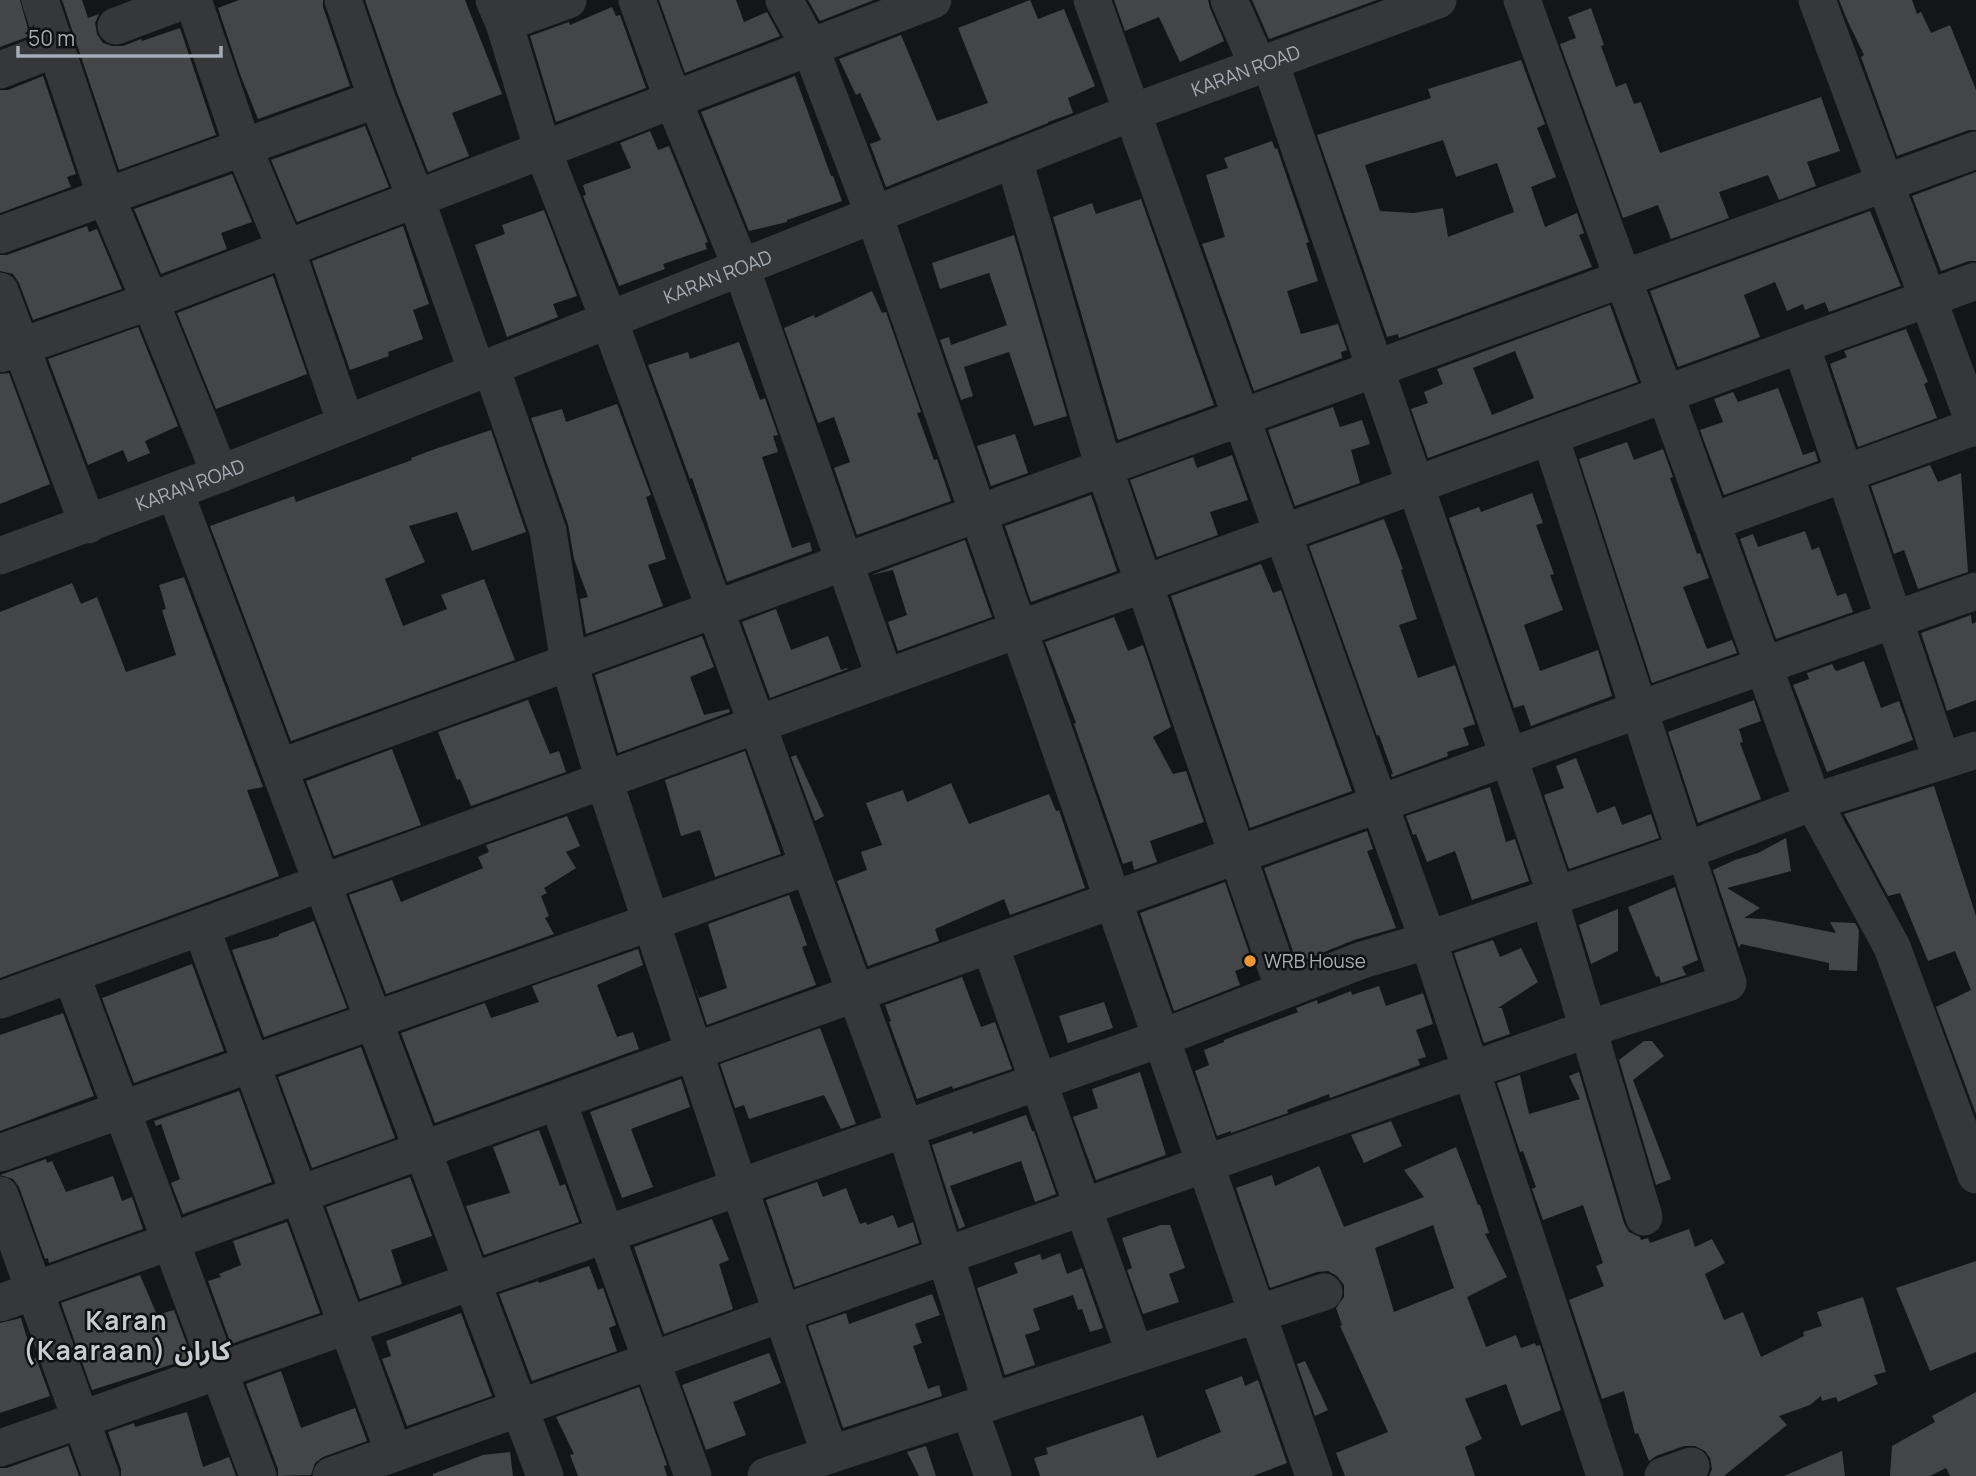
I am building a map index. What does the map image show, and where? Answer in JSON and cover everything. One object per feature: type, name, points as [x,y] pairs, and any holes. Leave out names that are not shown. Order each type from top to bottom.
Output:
[{"type":"street","points":[[40,0],[106,197],[220,474]]},
{"type":"street","points":[[116,26],[186,0]]},
{"type":"street","points":[[193,0],[243,147],[286,248],[346,424]]},
{"type":"street","points":[[343,0],[377,99],[548,531],[569,663],[604,780],[831,1455]]},
{"type":"street","points":[[568,0],[499,12],[543,151],[609,320],[905,1128],[945,1256],[980,1405],[993,1476]]},
{"type":"street","points":[[637,0],[673,100],[741,267],[885,678]]},
{"type":"street","points":[[783,0],[810,47],[874,215],[1314,1476]]},
{"type":"street","points":[[11,350],[150,301],[933,0]]},
{"type":"street","points":[[1092,0],[1427,940],[1605,1476]]},
{"type":"street","points":[[1230,0],[1264,64],[1376,369],[1509,757],[1553,897],[1588,1029],[1644,1217]]},
{"type":"street","name":"KARAN ROAD","points":[[0,556],[175,492],[741,267],[1264,64],[1380,10],[1438,0]]},
{"type":"street","points":[[1522,0],[1813,802],[1892,947],[1976,1175]]},
{"type":"street","points":[[1711,522],[1976,427],[1817,0]]},
{"type":"street","points":[[0,70],[57,48]]},
{"type":"street","points":[[0,235],[377,99]]},
{"type":"street","points":[[279,768],[1976,150]]},
{"type":"street","points":[[1014,160],[1104,468],[1284,990]]},
{"type":"street","points":[[0,1000],[1976,281]]},
{"type":"street","points":[[0,291],[11,350],[88,525]]},
{"type":"street","points":[[1801,345],[1942,761]]},
{"type":"street","points":[[331,1476],[783,1313],[1588,1029],[1728,983],[1550,436]]},
{"type":"street","points":[[175,492],[545,1476]]},
{"type":"street","points":[[0,1303],[1638,710],[1976,591]]},
{"type":"street","points":[[0,1448],[1160,1038],[1362,961],[1685,851],[1813,802],[1976,750]]},
{"type":"street","points":[[0,1153],[809,866]]},
{"type":"street","points":[[201,927],[394,1452]]},
{"type":"street","points":[[990,945],[1135,1354]]},
{"type":"street","points":[[71,974],[258,1476]]},
{"type":"street","points":[[558,1101],[694,1476]]},
{"type":"street","points":[[0,1195],[101,1476]]},
{"type":"street","points":[[766,1476],[1324,1292]]},
{"type":"building","points":[[0,0],[20,0],[30,36],[0,47]]},
{"type":"building","points":[[62,0],[82,0],[88,18],[99,14],[95,23],[97,34],[103,43],[112,46],[123,46],[141,39],[142,41],[180,28],[216,135],[119,170]]},
{"type":"building","points":[[239,0],[323,0],[350,86],[258,119],[218,8]]},
{"type":"building","points":[[365,0],[465,0],[502,94],[452,113],[469,156],[428,172]]},
{"type":"building","points":[[659,0],[736,0],[744,22],[767,12],[780,36],[685,73]]},
{"type":"building","points":[[808,0],[874,0],[820,21]]},
{"type":"building","points":[[1030,0],[1038,19],[1064,9],[1095,86],[1068,98],[1073,113],[886,187],[870,144],[881,140],[860,93],[856,95],[839,59],[901,35],[937,121],[988,103],[958,28]]},
{"type":"building","points":[[1114,0],[1208,0],[1224,41],[1180,62],[1159,17],[1125,31]]},
{"type":"building","points":[[1252,0],[1377,0],[1269,39]]},
{"type":"building","points":[[1839,0],[1912,0],[1917,14],[1921,12],[1931,33],[1950,25],[1976,90],[1976,130],[1969,130],[1897,156],[1861,57],[1864,55]]},
{"type":"building","points":[[612,7],[616,16],[620,15],[646,88],[556,122],[530,36],[569,22],[570,25]]},
{"type":"building","points":[[1591,8],[1616,87],[1626,83],[1634,104],[1641,102],[1660,153],[1821,97],[1840,151],[1807,162],[1816,186],[1779,200],[1768,175],[1719,192],[1729,218],[1671,239],[1658,205],[1623,218],[1560,44],[1576,38],[1568,17]]},
{"type":"building","points":[[1521,60],[1545,124],[1537,128],[1556,177],[1531,187],[1545,227],[1577,213],[1584,233],[1579,235],[1592,267],[1399,338],[1398,334],[1387,337],[1317,135],[1431,98],[1428,89]],"holes":[[[1443,140],[1456,177],[1497,163],[1514,212],[1448,237],[1443,208],[1414,213],[1380,211],[1365,165]]]},
{"type":"building","points":[[43,76],[76,174],[67,177],[71,187],[0,213],[0,90],[8,90]]},
{"type":"building","points":[[795,76],[842,201],[787,222],[749,231],[701,112]]},
{"type":"building","points":[[365,126],[389,187],[297,222],[271,160]]},
{"type":"building","points":[[650,131],[658,150],[669,146],[708,242],[705,243],[707,249],[663,264],[665,269],[619,286],[583,196],[586,195],[583,185],[631,168],[620,143]]},
{"type":"building","points":[[1272,141],[1275,149],[1277,148],[1309,242],[1306,243],[1318,281],[1287,291],[1301,334],[1338,324],[1347,350],[1341,352],[1342,358],[1254,391],[1202,244],[1225,237],[1206,175],[1228,168],[1224,158]]},
{"type":"building","points":[[1976,172],[1976,261],[1941,271],[1912,196]]},
{"type":"building","points":[[232,174],[252,222],[221,233],[227,249],[161,274],[134,209]]},
{"type":"building","points":[[1141,199],[1214,405],[1118,440],[1053,217],[1092,203],[1096,214]]},
{"type":"building","points":[[544,210],[577,296],[553,304],[558,317],[507,337],[475,245],[505,234],[502,225]]},
{"type":"building","points":[[1870,211],[1901,286],[1829,312],[1825,302],[1805,310],[1803,304],[1787,311],[1775,282],[1744,295],[1760,337],[1678,367],[1650,291]]},
{"type":"building","points":[[87,226],[89,232],[97,229],[122,289],[33,320],[13,274],[0,271],[0,255],[7,255]]},
{"type":"building","points":[[403,226],[429,304],[413,310],[423,339],[388,352],[389,356],[350,370],[312,261]]},
{"type":"building","points":[[1014,235],[1067,416],[1034,426],[1009,352],[964,367],[973,396],[961,400],[940,340],[949,337],[951,345],[1007,325],[989,273],[940,289],[932,263]]},
{"type":"building","points":[[273,276],[307,374],[216,409],[177,313]]},
{"type":"building","points":[[872,291],[882,313],[886,312],[921,412],[917,413],[951,501],[857,535],[834,468],[850,462],[834,417],[818,423],[784,328],[814,315],[815,318]]},
{"type":"building","points":[[1610,305],[1638,382],[1428,458],[1411,409],[1428,403],[1424,392],[1443,384],[1437,369]],"holes":[[[1515,351],[1534,398],[1492,415],[1473,368]]]},
{"type":"building","points":[[138,327],[178,426],[145,441],[150,453],[128,462],[123,450],[88,465],[48,359]]},
{"type":"building","points":[[1906,329],[1928,382],[1924,384],[1937,418],[1858,447],[1830,364],[1847,357],[1844,351]]},
{"type":"building","points":[[739,342],[760,400],[765,398],[778,435],[773,436],[778,452],[762,457],[792,548],[810,542],[812,551],[727,582],[692,478],[690,479],[648,365],[688,352],[690,359]]},
{"type":"building","points":[[9,373],[50,484],[0,504],[0,374]]},
{"type":"building","points":[[1778,388],[1803,455],[1815,451],[1818,461],[1724,495],[1700,430],[1723,422],[1714,399],[1733,392],[1738,402]]},
{"type":"building","points":[[617,404],[651,495],[646,497],[666,559],[648,565],[663,606],[586,634],[580,599],[588,597],[574,559],[568,524],[531,418],[562,409],[566,422]]},
{"type":"building","points":[[1333,407],[1340,427],[1362,420],[1370,444],[1351,450],[1360,483],[1295,506],[1268,430]]},
{"type":"building","points":[[491,430],[526,532],[472,551],[457,512],[409,526],[425,562],[385,579],[403,626],[447,609],[441,595],[484,579],[515,660],[291,741],[210,526],[294,496],[296,502]]},
{"type":"building","points":[[1015,434],[1028,473],[991,486],[977,446]]},
{"type":"building","points":[[1627,442],[1634,460],[1663,449],[1673,477],[1670,478],[1697,554],[1700,553],[1709,578],[1683,587],[1707,649],[1732,640],[1737,653],[1652,683],[1579,459]]},
{"type":"building","points":[[1232,455],[1248,500],[1210,512],[1218,535],[1157,557],[1130,480],[1193,457],[1197,468]]},
{"type":"building","points":[[1930,465],[1938,482],[1961,473],[1968,572],[1918,589],[1904,550],[1894,554],[1871,486]]},
{"type":"building","points":[[1532,493],[1543,523],[1536,525],[1554,574],[1550,575],[1563,610],[1524,625],[1540,671],[1598,650],[1612,696],[1531,726],[1524,705],[1514,708],[1449,518],[1479,507],[1481,512]]},
{"type":"building","points":[[1091,495],[1117,571],[1031,602],[1005,526]]},
{"type":"building","points":[[1384,519],[1403,569],[1401,570],[1417,619],[1399,625],[1418,678],[1455,665],[1475,724],[1463,728],[1469,745],[1392,777],[1309,546]]},
{"type":"building","points":[[1805,531],[1812,550],[1819,547],[1837,596],[1846,593],[1853,612],[1776,639],[1740,539],[1753,534],[1758,547]]},
{"type":"building","points":[[965,540],[992,617],[898,651],[888,622],[907,615],[893,570],[871,575]]},
{"type":"building","points":[[1261,564],[1273,593],[1281,590],[1352,791],[1250,828],[1171,596]]},
{"type":"building","points":[[184,577],[263,787],[247,790],[279,876],[0,978],[0,612],[72,583],[81,604],[97,597],[126,672],[176,655],[162,610],[166,609],[159,585]]},
{"type":"building","points":[[776,609],[791,650],[828,636],[841,670],[848,669],[770,698],[742,622]]},
{"type":"building","points":[[1971,615],[1972,624],[1976,622],[1976,700],[1947,711],[1921,633]]},
{"type":"building","points":[[1114,617],[1128,651],[1143,645],[1171,727],[1153,737],[1173,774],[1186,771],[1204,822],[1150,841],[1157,862],[1134,870],[1132,861],[1123,864],[1074,724],[1076,723],[1045,642]]},
{"type":"building","points":[[702,636],[714,667],[690,677],[704,715],[729,709],[730,712],[618,753],[595,675]]},
{"type":"building","points":[[1864,661],[1881,708],[1899,701],[1913,740],[1827,772],[1793,685],[1809,679],[1807,673],[1832,664],[1837,671]]},
{"type":"building","points":[[528,700],[550,754],[559,751],[566,772],[471,806],[460,779],[457,780],[438,732]]},
{"type":"building","points":[[1754,700],[1761,721],[1739,729],[1743,742],[1740,743],[1761,799],[1698,823],[1668,732]]},
{"type":"building","points":[[392,749],[421,825],[334,856],[306,781]]},
{"type":"building","points":[[745,751],[781,854],[715,877],[700,830],[681,836],[665,780]]},
{"type":"building","points":[[796,755],[824,816],[815,821],[791,757]]},
{"type":"building","points":[[1576,758],[1597,813],[1615,806],[1622,825],[1651,814],[1659,838],[1569,869],[1544,795],[1564,788],[1556,766]]},
{"type":"building","points":[[951,783],[969,824],[1049,794],[1056,811],[1059,810],[1085,888],[1010,915],[1004,899],[935,929],[939,941],[868,966],[837,881],[867,870],[861,852],[882,845],[866,803],[903,790],[907,802]]},
{"type":"building","points":[[1934,786],[1976,916],[1976,1114],[1936,1007],[1971,990],[1955,951],[1928,961],[1900,893],[1888,896],[1844,814]]},
{"type":"building","points":[[1490,787],[1506,842],[1515,839],[1529,881],[1472,900],[1455,851],[1427,862],[1406,816]]},
{"type":"building","points":[[567,816],[580,846],[566,852],[576,868],[544,888],[547,893],[541,896],[549,916],[545,918],[554,934],[386,994],[349,895],[392,880],[401,902],[483,868],[478,857],[489,852],[486,845]]},
{"type":"building","points":[[1367,831],[1373,849],[1367,851],[1396,928],[1354,940],[1297,963],[1264,868]]},
{"type":"building","points":[[1786,838],[1791,871],[1727,888],[1760,908],[1744,918],[1765,919],[1836,933],[1830,922],[1855,923],[1859,930],[1857,971],[1829,970],[1829,963],[1741,944],[1739,948],[1713,870],[1758,853]]},
{"type":"building","points":[[1225,882],[1253,964],[1235,971],[1240,985],[1174,1011],[1140,913]]},
{"type":"building","points":[[1675,887],[1698,960],[1682,967],[1686,975],[1661,983],[1659,976],[1656,977],[1628,907]]},
{"type":"building","points":[[789,895],[807,945],[802,947],[816,985],[707,1025],[693,981],[699,998],[727,988],[708,924]]},
{"type":"building","points":[[1618,909],[1618,951],[1591,964],[1579,925]]},
{"type":"building","points":[[314,921],[347,1008],[264,1037],[232,950],[279,936]]},
{"type":"building","points":[[1493,940],[1500,957],[1521,948],[1538,982],[1498,1008],[1502,1008],[1510,1034],[1484,1043],[1454,953]]},
{"type":"building","points":[[638,949],[643,965],[597,985],[617,1037],[633,1032],[639,1049],[435,1123],[401,1033],[485,1003],[491,1018],[539,1002],[532,986]]},
{"type":"building","points":[[192,964],[224,1051],[134,1083],[102,998]]},
{"type":"building","points":[[962,977],[981,1027],[995,1022],[1012,1069],[917,1099],[885,1005]]},
{"type":"building","points":[[1379,986],[1386,1006],[1423,993],[1433,1024],[1416,1030],[1426,1057],[1418,1059],[1420,1065],[1330,1098],[1329,1094],[1287,1110],[1288,1113],[1217,1136],[1195,1071],[1209,1065],[1204,1050],[1298,1012],[1296,1008],[1317,1000],[1318,1004],[1351,991],[1352,995]]},
{"type":"building","points":[[1104,1002],[1113,1028],[1068,1043],[1059,1016]]},
{"type":"building","points":[[63,1013],[94,1096],[0,1131],[0,1035]]},
{"type":"building","points":[[820,1028],[856,1124],[841,1129],[824,1095],[749,1119],[744,1105],[735,1108],[720,1064]]},
{"type":"building","points":[[1644,1041],[1652,1041],[1664,1056],[1633,1080],[1671,1179],[1656,1185],[1619,1060]]},
{"type":"building","points":[[361,1047],[395,1138],[312,1168],[278,1077]]},
{"type":"building","points":[[1140,1072],[1166,1155],[1096,1180],[1073,1117],[1098,1108],[1092,1089]]},
{"type":"building","points":[[1579,1072],[1629,1232],[1641,1240],[1648,1238],[1650,1243],[1689,1229],[1695,1247],[1712,1239],[1725,1263],[1705,1274],[1724,1320],[1743,1312],[1761,1357],[1804,1336],[1803,1332],[1822,1326],[1817,1312],[1863,1297],[1886,1372],[1874,1375],[1878,1384],[1838,1402],[1836,1397],[1822,1401],[1821,1396],[1810,1405],[1779,1416],[1787,1425],[1724,1476],[1709,1476],[1712,1469],[1710,1458],[1705,1451],[1695,1446],[1684,1446],[1649,1461],[1638,1433],[1635,1434],[1624,1391],[1602,1399],[1569,1300],[1604,1286],[1596,1266],[1603,1263],[1583,1205],[1543,1220],[1532,1189],[1536,1187],[1523,1151],[1520,1152],[1497,1083],[1520,1075],[1529,1114],[1580,1099],[1569,1076]]},
{"type":"building","points":[[681,1079],[690,1107],[631,1129],[653,1187],[622,1198],[590,1112]]},
{"type":"building","points":[[239,1091],[272,1182],[183,1214],[171,1183],[180,1179],[161,1124],[156,1126],[154,1121]]},
{"type":"building","points":[[1026,1115],[1056,1194],[1035,1202],[1021,1161],[950,1186],[965,1226],[959,1229],[932,1145]]},
{"type":"building","points":[[1391,1121],[1402,1146],[1364,1163],[1351,1135]]},
{"type":"building","points":[[539,1130],[560,1186],[565,1184],[579,1222],[484,1255],[466,1206],[510,1193],[493,1147]]},
{"type":"building","points":[[1456,1147],[1480,1205],[1489,1233],[1485,1234],[1507,1277],[1467,1297],[1486,1347],[1516,1335],[1521,1348],[1535,1343],[1536,1346],[1540,1345],[1561,1410],[1521,1426],[1506,1384],[1465,1399],[1482,1439],[1465,1447],[1475,1476],[1345,1476],[1336,1453],[1388,1432],[1340,1326],[1342,1325],[1336,1308],[1344,1297],[1344,1285],[1337,1276],[1328,1271],[1317,1272],[1270,1288],[1236,1188],[1272,1175],[1275,1186],[1319,1166],[1344,1227],[1424,1197],[1404,1170]],"holes":[[[1433,1225],[1454,1288],[1394,1312],[1375,1248]]]},
{"type":"building","points":[[46,1159],[47,1163],[52,1161],[66,1192],[113,1176],[122,1201],[132,1197],[143,1229],[49,1263],[48,1258],[45,1259],[19,1187],[13,1179],[0,1175]]},
{"type":"building","points":[[410,1177],[432,1236],[391,1250],[402,1284],[360,1299],[326,1207]]},
{"type":"building","points":[[817,1182],[823,1197],[846,1188],[860,1224],[866,1222],[867,1225],[893,1215],[898,1228],[913,1222],[919,1243],[795,1287],[766,1200]]},
{"type":"building","points":[[712,1219],[729,1260],[719,1264],[733,1309],[664,1334],[634,1247]]},
{"type":"building","points":[[287,1222],[320,1313],[231,1344],[208,1281],[241,1265],[233,1241]]},
{"type":"building","points":[[1161,1225],[1170,1225],[1185,1268],[1169,1274],[1179,1302],[1143,1314],[1127,1270],[1132,1268],[1122,1238]]},
{"type":"building","points":[[1060,1253],[1067,1274],[1082,1268],[1103,1328],[1090,1332],[1082,1309],[1078,1310],[1073,1295],[1033,1309],[1040,1330],[1025,1335],[1035,1365],[1005,1375],[977,1288],[1018,1273],[1014,1263],[1040,1254],[1042,1260]]},
{"type":"building","points":[[1976,1261],[1976,1352],[1930,1371],[1896,1288]]},
{"type":"building","points":[[589,1266],[598,1290],[603,1288],[616,1325],[609,1328],[617,1351],[532,1381],[499,1294]]},
{"type":"building","points":[[140,1275],[157,1315],[174,1310],[192,1358],[92,1390],[61,1303]]},
{"type":"building","points":[[932,1294],[940,1315],[915,1324],[922,1343],[913,1346],[928,1389],[939,1385],[942,1396],[843,1428],[808,1326],[846,1313],[849,1324]]},
{"type":"building","points":[[461,1313],[492,1396],[407,1426],[382,1359],[391,1356],[386,1341]]},
{"type":"building","points":[[21,1318],[33,1359],[36,1358],[50,1396],[0,1413],[0,1323]]},
{"type":"building","points":[[769,1353],[781,1383],[733,1402],[746,1435],[706,1450],[682,1385]]},
{"type":"building","points":[[1305,1361],[1328,1410],[1315,1416],[1297,1364]]},
{"type":"building","points":[[281,1371],[301,1428],[355,1408],[367,1441],[323,1457],[315,1463],[311,1475],[278,1476],[278,1469],[246,1384]]},
{"type":"building","points":[[1242,1376],[1245,1386],[1258,1380],[1287,1463],[1253,1476],[1040,1476],[1034,1458],[1048,1454],[1046,1448],[1143,1415],[1157,1458],[1221,1432],[1205,1390]]},
{"type":"building","points":[[639,1387],[667,1465],[664,1466],[667,1476],[578,1476],[570,1455],[574,1454],[556,1417]]},
{"type":"building","points":[[1976,1392],[1976,1476],[1950,1476],[1946,1468],[1930,1476],[1890,1476],[1892,1446],[1935,1422],[1932,1416]]},
{"type":"building","points":[[187,1412],[203,1467],[229,1457],[236,1476],[121,1476],[108,1432],[134,1423],[135,1427]]},
{"type":"building","points":[[68,1446],[79,1476],[0,1476],[0,1468],[7,1468]]},
{"type":"building","points":[[926,1446],[936,1476],[919,1476],[907,1452]]},
{"type":"building","points":[[1842,1451],[1845,1476],[1784,1476]]},
{"type":"building","points":[[510,1452],[513,1476],[433,1476],[483,1455]]},
{"type":"place","name":"WRB House","points":[[1250,961]]},
{"type":"district","name":"Karan (Kaaraan) كاران","points":[[127,1335]]}]
